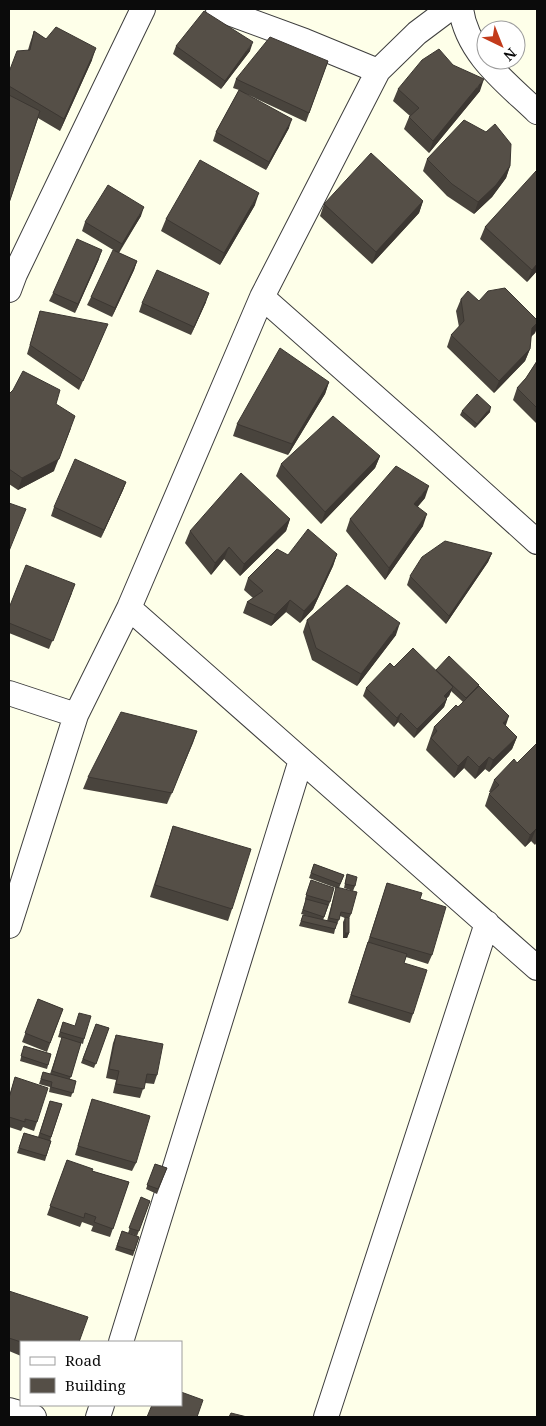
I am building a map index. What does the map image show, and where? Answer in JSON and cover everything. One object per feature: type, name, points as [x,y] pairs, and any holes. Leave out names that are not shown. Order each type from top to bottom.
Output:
[{"type":"street","points":[[9,290],[143,9]]},
{"type":"street","points":[[218,9],[305,41],[378,71]]},
{"type":"street","points":[[9,926],[76,715],[129,608],[262,297],[378,71],[417,33],[448,9]]},
{"type":"street","points":[[461,9],[467,31],[479,54],[488,66],[537,112]]},
{"type":"street","points":[[262,297],[426,441],[537,542]]},
{"type":"street","points":[[129,608],[537,968]]},
{"type":"street","points":[[9,694],[76,715]]},
{"type":"street","points":[[121,1341],[301,760]]},
{"type":"street","points":[[326,1417],[486,924]]},
{"type":"street","points":[[9,1410],[34,1417]]},
{"type":"building","points":[[204,11],[253,42],[225,81],[176,46]]},
{"type":"building","points":[[56,27],[96,48],[64,119],[9,86],[9,72],[17,51],[30,50],[34,31],[46,39]]},
{"type":"building","points":[[270,37],[328,61],[309,113],[236,79]]},
{"type":"building","points":[[439,49],[453,65],[484,79],[433,141],[409,117],[419,108],[398,89],[422,60]]},
{"type":"building","points":[[239,90],[292,119],[269,162],[216,132]]},
{"type":"building","points":[[9,95],[40,111],[9,203]]},
{"type":"building","points":[[464,120],[486,132],[495,124],[511,144],[510,166],[496,185],[478,202],[452,184],[427,159]]},
{"type":"building","points":[[371,153],[423,201],[376,252],[324,204]]},
{"type":"building","points":[[200,160],[259,193],[224,253],[166,219]]},
{"type":"building","points":[[536,171],[537,264],[532,270],[485,227]]},
{"type":"building","points":[[108,185],[144,207],[122,244],[85,222]]},
{"type":"building","points":[[77,239],[102,250],[78,304],[53,293]]},
{"type":"building","points":[[113,250],[137,261],[115,308],[91,297]]},
{"type":"building","points":[[157,270],[209,293],[194,327],[142,303]]},
{"type":"building","points":[[505,288],[537,320],[537,323],[532,328],[530,349],[499,381],[451,335],[464,321],[461,299],[468,291],[479,301],[488,291]]},
{"type":"building","points":[[40,311],[108,324],[83,381],[30,345]]},
{"type":"building","points":[[280,348],[329,382],[292,444],[237,424]]},
{"type":"building","points":[[537,361],[537,408],[517,388]]},
{"type":"building","points":[[23,371],[60,390],[56,404],[75,416],[59,459],[22,478],[9,469],[9,394]]},
{"type":"building","points":[[477,394],[491,407],[477,424],[462,411]]},
{"type":"building","points":[[333,416],[380,456],[325,512],[281,464]]},
{"type":"building","points":[[75,459],[126,482],[104,530],[54,507]]},
{"type":"building","points":[[396,466],[429,486],[414,504],[427,514],[389,568],[350,519]]},
{"type":"building","points":[[241,473],[290,519],[244,564],[229,547],[215,563],[190,531]]},
{"type":"building","points":[[9,503],[26,509],[9,551]]},
{"type":"building","points":[[308,529],[337,554],[317,597],[304,611],[290,600],[275,615],[247,602],[263,591],[248,578],[277,549],[288,555]]},
{"type":"building","points":[[445,541],[492,553],[449,616],[410,576],[422,557]]},
{"type":"building","points":[[26,565],[75,584],[53,641],[9,623],[9,608]]},
{"type":"building","points":[[347,585],[400,623],[361,674],[316,648],[307,620]]},
{"type":"building","points":[[413,648],[453,687],[444,696],[447,699],[417,729],[401,713],[397,718],[366,688],[390,663],[394,667]]},
{"type":"building","points":[[449,656],[479,685],[466,698],[436,670]]},
{"type":"building","points":[[479,686],[509,716],[503,723],[517,737],[493,760],[489,757],[479,767],[468,756],[458,766],[431,738],[437,731],[434,727]]},
{"type":"building","points":[[121,712],[197,731],[172,793],[88,777]]},
{"type":"building","points":[[537,743],[537,831],[536,829],[530,835],[489,794],[499,785],[494,780],[514,759],[517,763]]},
{"type":"building","points":[[173,826],[251,849],[232,909],[155,885]]},
{"type":"building","points":[[314,864],[344,875],[340,884],[311,873]]},
{"type":"building","points":[[347,874],[357,877],[355,886],[345,884]]},
{"type":"building","points":[[311,880],[334,888],[330,902],[306,895]]},
{"type":"building","points":[[387,883],[422,893],[420,899],[446,907],[432,955],[370,937]]},
{"type":"building","points":[[336,887],[357,892],[351,914],[341,912],[339,920],[329,918]]},
{"type":"building","points":[[306,899],[328,905],[324,917],[303,910]]},
{"type":"building","points":[[303,915],[337,923],[335,929],[301,921]]},
{"type":"building","points":[[345,917],[349,918],[349,933],[345,933]]},
{"type":"building","points":[[368,942],[407,954],[404,963],[427,970],[413,1014],[351,995]]},
{"type":"building","points":[[38,999],[63,1009],[50,1043],[25,1033]]},
{"type":"building","points":[[79,1013],[91,1016],[84,1039],[60,1032],[63,1022],[75,1026]]},
{"type":"building","points":[[96,1024],[109,1028],[96,1064],[83,1059]]},
{"type":"building","points":[[116,1035],[163,1044],[157,1075],[147,1074],[144,1089],[116,1084],[119,1071],[109,1069]]},
{"type":"building","points":[[62,1037],[81,1043],[71,1077],[52,1071]]},
{"type":"building","points":[[24,1046],[51,1054],[48,1065],[21,1056]]},
{"type":"building","points":[[43,1072],[76,1081],[73,1093],[51,1087],[52,1082],[41,1079]]},
{"type":"building","points":[[15,1077],[48,1088],[37,1122],[25,1119],[25,1122],[9,1117],[9,1098]]},
{"type":"building","points":[[92,1099],[150,1116],[136,1163],[78,1146]]},
{"type":"building","points":[[50,1101],[62,1104],[51,1137],[40,1133]]},
{"type":"building","points":[[24,1133],[51,1141],[46,1156],[19,1148]]},
{"type":"building","points":[[67,1160],[93,1169],[92,1171],[129,1182],[113,1229],[94,1222],[96,1217],[85,1213],[84,1218],[50,1206]]},
{"type":"building","points":[[155,1164],[167,1168],[158,1189],[147,1185]]},
{"type":"building","points":[[141,1197],[150,1201],[139,1231],[129,1228]]},
{"type":"building","points":[[122,1231],[139,1237],[134,1251],[117,1246]]},
{"type":"building","points":[[9,1291],[88,1317],[79,1341],[20,1342],[9,1338]]},
{"type":"building","points":[[182,1392],[203,1400],[197,1417],[147,1417],[152,1406],[182,1406]]},
{"type":"building","points":[[231,1413],[247,1417],[229,1417]]}]
